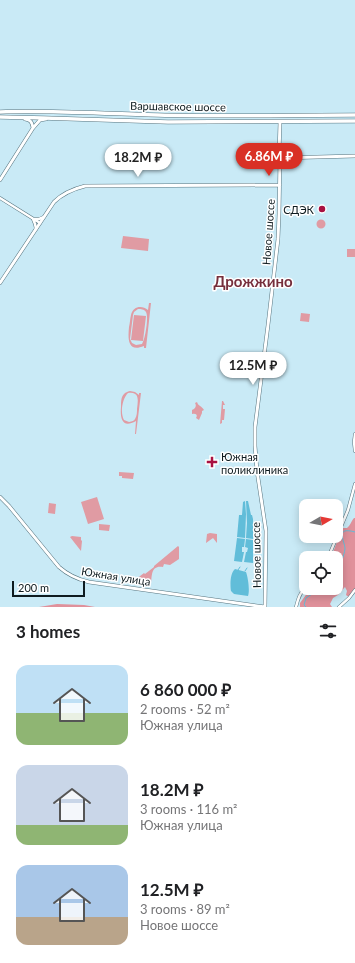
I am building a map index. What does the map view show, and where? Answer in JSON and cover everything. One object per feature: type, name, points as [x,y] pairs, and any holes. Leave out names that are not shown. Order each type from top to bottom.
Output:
[{"type":"main road","name":"Варшавское шоссе","points":[[0,111],[173,116],[355,115]]},
{"type":"main road","name":"Варшавское шоссе","points":[[0,117],[168,122],[355,121]]},
{"type":"street","points":[[19,117],[30,121],[33,128]]},
{"type":"street","points":[[0,180],[33,128],[40,120],[49,118]]},
{"type":"street","name":"Новое шоссе","points":[[265,607],[266,531],[257,471],[255,427],[276,262],[280,185],[280,122]]},
{"type":"street","points":[[280,158],[355,156]]},
{"type":"street","points":[[0,283],[54,202],[64,194],[77,188],[85,186],[280,185]]},
{"type":"street","points":[[0,198],[40,223]]},
{"type":"street","points":[[33,219],[39,219],[44,216]]},
{"type":"street","points":[[33,219],[36,229]]},
{"type":"street","points":[[355,434],[355,451]]},
{"type":"street","points":[[331,551],[348,510],[355,484]]},
{"type":"street","name":"Южная улица","points":[[0,497],[59,567],[68,575],[75,578],[88,582],[265,607]]},
{"type":"street","points":[[339,607],[355,590]]},
{"type":"street","points":[[296,607],[300,595]]},
{"type":"shaded area","points":[[321,219],[326,224],[321,229],[316,224]]},
{"type":"shaded area","points":[[123,236],[149,239],[148,251],[121,248]]},
{"type":"shaded area","points":[[347,249],[355,249],[355,257],[347,257]]},
{"type":"shaded area","points":[[149,303],[151,303],[146,348],[144,348],[144,346],[134,348],[129,340],[129,327],[132,312],[138,307],[143,307],[148,310]],"holes":[[[138,309],[146,312],[147,323],[142,344],[136,345],[132,343],[130,339],[133,315]]]},
{"type":"shaded area","points":[[301,313],[310,314],[309,322],[300,321]]},
{"type":"shaded area","points":[[134,315],[146,316],[143,341],[131,340]]},
{"type":"shaded area","points":[[130,391],[139,395],[139,393],[141,393],[136,434],[136,421],[128,424],[125,423],[121,415],[122,398],[126,392]],"holes":[[[128,393],[132,393],[137,397],[137,413],[135,420],[129,422],[124,420],[122,406]]]},
{"type":"shaded area","points":[[222,401],[225,405],[223,405],[223,409],[225,409],[224,420],[222,420],[222,423],[220,424]]},
{"type":"shaded area","points":[[197,402],[204,410],[202,411],[199,420],[196,418],[196,414],[192,414],[192,410]]},
{"type":"shaded area","points":[[119,472],[134,473],[133,479],[122,478],[122,476],[119,476]]},
{"type":"shaded area","points":[[97,497],[104,519],[88,524],[81,502]]},
{"type":"shaded area","points":[[49,503],[56,504],[55,514],[48,513]]},
{"type":"shaded area","points":[[355,518],[355,589],[350,598],[346,595],[347,591],[345,587],[343,589],[343,551],[334,551],[336,543],[343,543],[343,528],[347,528]]},
{"type":"shaded area","points":[[99,524],[110,525],[109,531],[99,530]]},
{"type":"shaded area","points":[[207,534],[217,534],[217,543],[213,538],[206,543]]},
{"type":"shaded area","points":[[70,537],[81,537],[81,551]]},
{"type":"shaded area","points":[[178,546],[179,559],[170,565],[164,564],[163,567],[154,569],[151,584],[136,582],[135,580],[154,567]]},
{"type":"shaded area","points":[[306,595],[338,595],[333,598],[330,604],[332,607],[300,607],[300,603]]},
{"type":"shaded area","points":[[57,604],[84,605],[95,607],[39,607]]},
{"type":"water","points":[[245,501],[245,538],[237,537],[239,515],[242,515],[243,502]]},
{"type":"water","points":[[246,501],[248,501],[253,519],[253,539],[246,538]]},
{"type":"water","points":[[237,538],[245,539],[244,547],[242,547],[242,552],[244,552],[242,562],[234,561]]},
{"type":"water","points":[[246,539],[253,540],[253,563],[244,562],[248,548],[245,547]]},
{"type":"water","points":[[235,569],[246,572],[249,591],[248,596],[234,594],[231,591],[231,576]]},
{"type":"waterway","points":[[343,558],[345,549],[342,535],[345,531],[355,532]]},
{"type":"waterway","points":[[306,607],[304,605],[306,598],[310,595]]},
{"type":"place","name":"СДЭК","points":[[322,209]]},
{"type":"place","name":"Южная поликлиника","points":[[212,462]]},
{"type":"district","name":"Дрожжино","points":[[253,281]]}]
